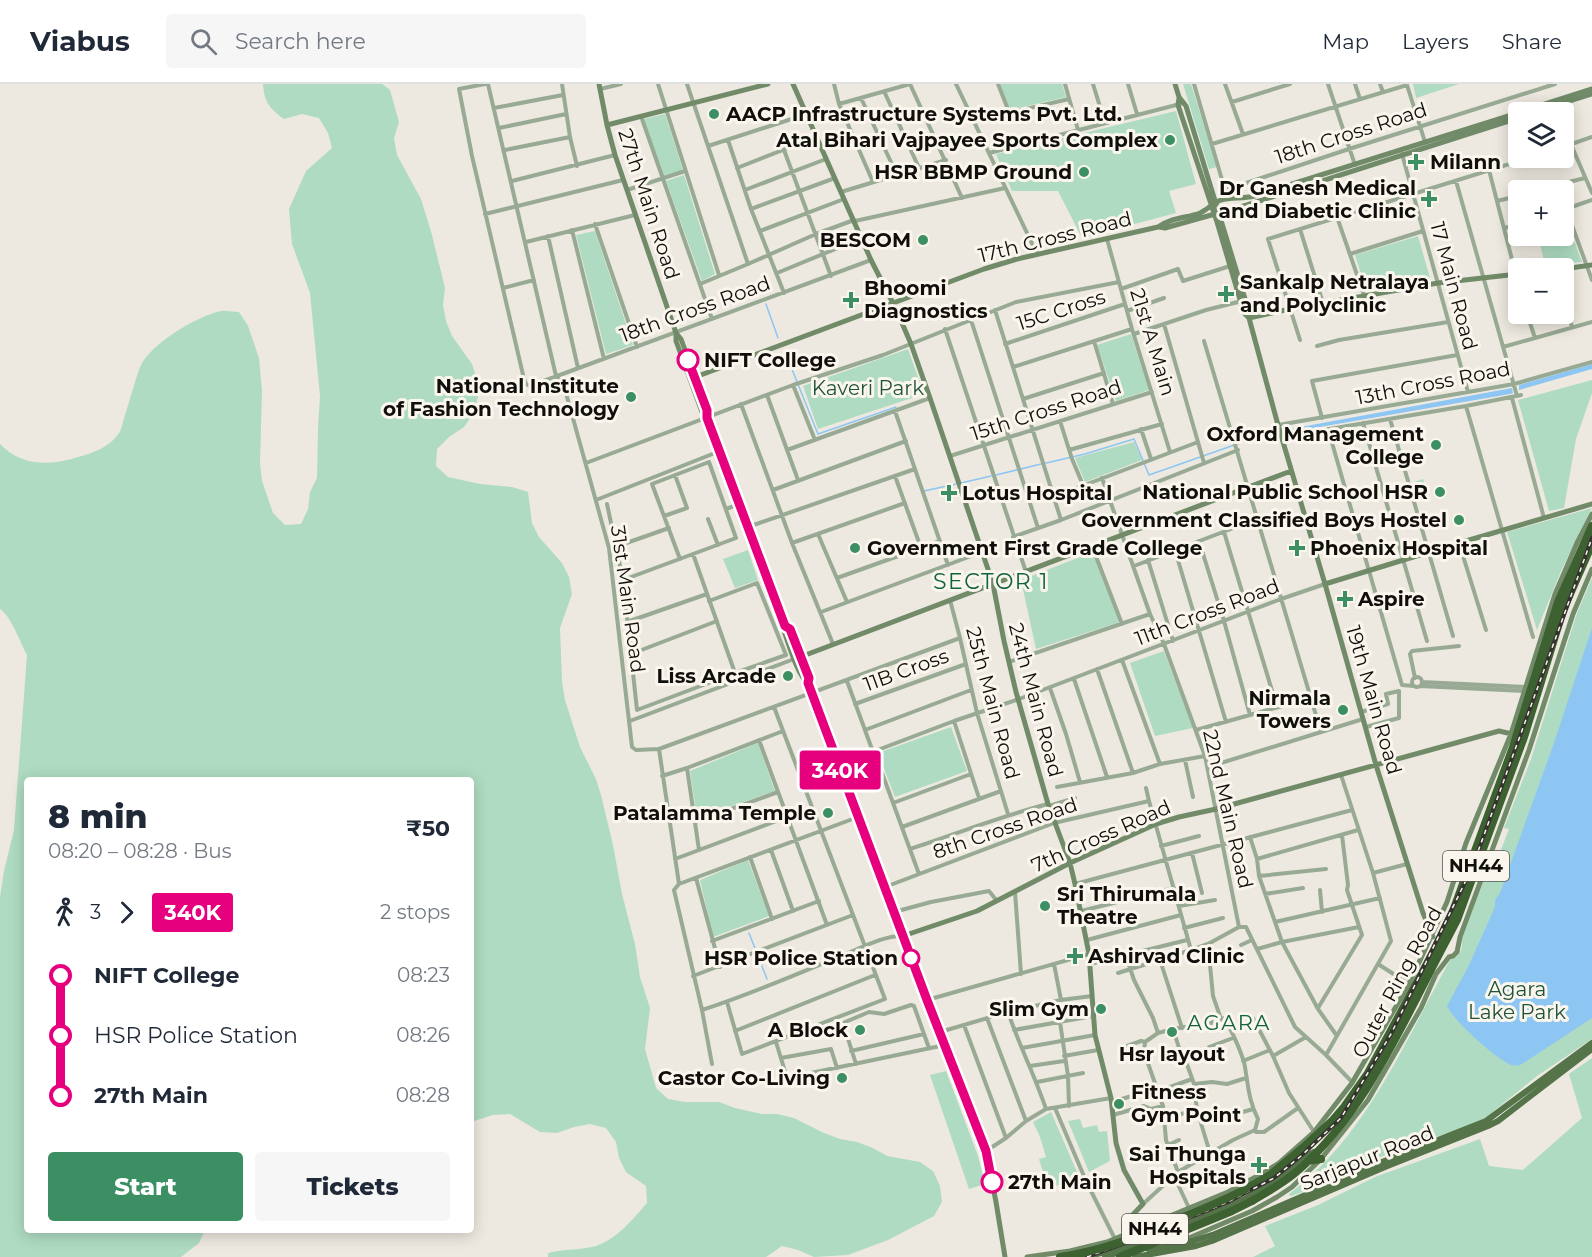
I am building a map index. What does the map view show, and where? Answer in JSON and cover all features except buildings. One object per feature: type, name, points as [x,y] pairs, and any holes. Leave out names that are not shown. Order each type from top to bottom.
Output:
[{"type":"highway","name":"Outer Ring Road","points":[[1060,1257],[1124,1242],[1246,1189],[1270,1175],[1332,1121],[1358,1089],[1457,920],[1558,602],[1592,526]]},
{"type":"highway","name":"Outer Ring Road","points":[[1517,735],[1563,610],[1592,544]]},
{"type":"highway","name":"Outer Ring Road","points":[[1120,1257],[1252,1201],[1287,1179],[1308,1161],[1359,1102],[1442,943]]},
{"type":"highway","points":[[1308,1161],[1322,1159]]},
{"type":"main road","name":"Sarjapur Road","points":[[1141,1242],[1151,1250],[1204,1238],[1382,1162],[1475,1127],[1501,1111],[1592,1043]]},
{"type":"main road","name":"Sarjapur Road","points":[[1135,1257],[1198,1245],[1212,1240],[1482,1129],[1498,1121],[1592,1050]]},
{"type":"main road","name":"Outer Ring Road","points":[[1108,1257],[1245,1199],[1273,1183],[1306,1156],[1320,1149]]},
{"type":"main road","points":[[1084,1257],[1141,1242],[1136,1231]]},
{"type":"street","name":"31st Main Road","points":[[487,84],[512,181],[556,376],[564,386],[609,548],[634,749],[659,749]]},
{"type":"street","points":[[487,84],[459,88],[485,214],[503,288],[534,280]]},
{"type":"street","points":[[562,84],[577,166]]},
{"type":"street","points":[[600,87],[621,84]]},
{"type":"street","points":[[658,84],[719,275]]},
{"type":"street","points":[[687,84],[747,264]]},
{"type":"street","points":[[606,125],[768,84]]},
{"type":"street","name":"24th Main Road","points":[[794,84],[911,344],[993,584],[1018,699],[1048,805],[1076,884],[1089,954],[1095,1035],[1111,1100],[1116,1143],[1124,1170],[1143,1204]]},
{"type":"street","points":[[834,84],[839,104],[873,182]]},
{"type":"street","points":[[839,104],[910,84],[962,198]]},
{"type":"street","points":[[956,84],[1037,255]]},
{"type":"street","points":[[998,84],[1009,112]]},
{"type":"street","points":[[1065,84],[1078,130]]},
{"type":"street","points":[[1093,84],[1105,123]]},
{"type":"street","points":[[1128,84],[1137,114]]},
{"type":"street","name":"19th Main Road","points":[[1175,84],[1243,301],[1244,313],[1249,318],[1376,765],[1432,936]]},
{"type":"street","points":[[1194,84],[1212,144],[1407,85],[1423,137]]},
{"type":"street","points":[[1225,84],[1243,134]]},
{"type":"street","points":[[1232,102],[1290,84]]},
{"type":"street","points":[[1328,84],[1355,165]]},
{"type":"street","points":[[1355,84],[1360,99]]},
{"type":"street","points":[[1380,84],[1383,92]]},
{"type":"street","name":"18th Cross Road","points":[[1212,144],[1225,190],[1555,84]]},
{"type":"street","name":"27th Main Road","points":[[600,87],[606,125],[626,191],[676,333],[676,341],[707,410],[707,417],[748,528],[785,626],[790,629],[798,657],[809,678],[811,693],[986,1151],[1005,1257]]},
{"type":"street","name":"17th Cross Road","points":[[1554,102],[1592,89]]},
{"type":"street","points":[[884,91],[919,168]]},
{"type":"street","points":[[1571,102],[1592,94]]},
{"type":"street","points":[[494,108],[563,95]]},
{"type":"street","points":[[861,98],[897,175]]},
{"type":"street","points":[[974,122],[1069,99]]},
{"type":"street","points":[[989,153],[1181,104]]},
{"type":"street","points":[[499,128],[566,114]]},
{"type":"street","points":[[708,146],[807,114]]},
{"type":"street","points":[[641,117],[712,319]]},
{"type":"street","name":"17th Cross Road","points":[[693,378],[984,269],[1158,227],[1164,223],[1202,212],[1226,199],[1254,196],[1355,165],[1423,137],[1508,117]]},
{"type":"street","name":"17th Cross Road","points":[[1158,227],[1165,228],[1242,206],[1508,118]]},
{"type":"street","points":[[504,150],[570,137]]},
{"type":"street","points":[[737,168],[817,137]]},
{"type":"street","points":[[1574,143],[1592,137]]},
{"type":"street","points":[[728,140],[751,209],[784,292]]},
{"type":"street","points":[[783,150],[831,276]]},
{"type":"street","points":[[1574,153],[1592,193]]},
{"type":"street","name":"17 Main Road","points":[[1402,154],[1468,392]]},
{"type":"street","points":[[512,181],[615,155]]},
{"type":"street","points":[[745,190],[826,159]]},
{"type":"street","points":[[841,192],[946,160]]},
{"type":"street","points":[[1300,340],[1268,239],[1508,164]]},
{"type":"street","points":[[1489,170],[1513,258]]},
{"type":"street","points":[[626,191],[686,171]]},
{"type":"street","points":[[751,209],[835,178]]},
{"type":"street","points":[[1574,181],[1585,178]]},
{"type":"street","points":[[485,214],[623,180]]},
{"type":"street","points":[[1280,432],[1328,429],[1466,406],[1512,398],[1517,391],[1456,181]]},
{"type":"street","points":[[700,284],[854,220],[1005,188]]},
{"type":"street","points":[[1497,201],[1508,198]]},
{"type":"street","points":[[760,231],[844,199]]},
{"type":"street","points":[[1239,199],[1242,206]]},
{"type":"street","points":[[1574,207],[1592,200]]},
{"type":"street","name":"19th Main Road","points":[[1216,213],[1230,266],[1243,301]]},
{"type":"street","points":[[526,242],[635,215]]},
{"type":"street","points":[[1337,217],[1364,295]]},
{"type":"street","points":[[595,224],[637,347]]},
{"type":"street","points":[[1300,229],[1323,303]]},
{"type":"street","points":[[572,230],[604,359]]},
{"type":"street","points":[[1350,254],[1423,231]]},
{"type":"street","points":[[1574,231],[1589,265],[1592,280]]},
{"type":"street","points":[[548,236],[578,368]]},
{"type":"street","points":[[777,273],[862,238]]},
{"type":"street","name":"21st A Main","points":[[1107,240],[1170,452]]},
{"type":"street","name":"18th Cross Road","points":[[503,288],[524,379],[530,386],[872,260]]},
{"type":"street","points":[[1574,267],[1589,265]]},
{"type":"street","points":[[1121,289],[1178,269],[1183,281],[1230,266]]},
{"type":"street","points":[[1249,318],[1364,295],[1438,283],[1508,276]]},
{"type":"street","points":[[586,463],[796,384],[883,355],[995,310],[1016,303],[1119,282]]},
{"type":"street","points":[[1127,311],[1164,298]]},
{"type":"street","points":[[1013,367],[1094,341],[1243,301]]},
{"type":"street","name":"15C Cross","points":[[1005,344],[1125,304]]},
{"type":"street","points":[[995,310],[1061,520]]},
{"type":"street","points":[[971,320],[1038,528]]},
{"type":"street","points":[[1317,346],[1339,340],[1448,322]]},
{"type":"street","points":[[1503,347],[1592,322]]},
{"type":"street","points":[[1164,324],[1203,458]]},
{"type":"street","points":[[1530,324],[1535,338]]},
{"type":"street","points":[[945,329],[1026,572]]},
{"type":"street","points":[[1094,341],[1113,404]]},
{"type":"street","points":[[1204,341],[1321,732]]},
{"type":"street","points":[[1322,418],[1312,381],[1457,355]]},
{"type":"street","name":"13th Cross Road","points":[[1280,432],[1322,418],[1468,392],[1517,391],[1592,362]]},
{"type":"street","points":[[1023,399],[1104,373]]},
{"type":"street","points":[[796,384],[815,440]]},
{"type":"street","name":"15th Cross Road","points":[[950,456],[1152,392]]},
{"type":"street","points":[[767,395],[798,480]]},
{"type":"street","points":[[787,450],[930,398]]},
{"type":"street","points":[[1512,398],[1544,518]]},
{"type":"street","points":[[741,405],[792,543],[833,644]]},
{"type":"street","points":[[1466,406],[1533,637]]},
{"type":"street","points":[[895,411],[948,565]]},
{"type":"street","points":[[1390,419],[1453,636]]},
{"type":"street","points":[[1060,421],[1083,485]]},
{"type":"street","points":[[1363,423],[1427,641]]},
{"type":"street","points":[[1069,450],[1162,424]]},
{"type":"street","points":[[1141,429],[1151,459]]},
{"type":"street","points":[[1328,429],[1402,685],[1525,689]]},
{"type":"street","points":[[773,490],[906,441]]},
{"type":"street","points":[[1053,497],[1198,442]]},
{"type":"street","points":[[1013,537],[1110,501],[1203,458],[1238,450]]},
{"type":"street","points":[[596,500],[720,451]]},
{"type":"street","points":[[623,580],[680,559],[693,554],[718,545],[736,538],[709,462],[652,484],[680,559]]},
{"type":"street","points":[[748,528],[915,469]]},
{"type":"street","points":[[630,721],[1291,471]]},
{"type":"street","points":[[664,516],[687,508],[675,475]]},
{"type":"street","points":[[895,476],[921,548]]},
{"type":"street","name":"22nd Main Road","points":[[1102,478],[1150,614],[1164,644],[1205,756],[1239,927]]},
{"type":"street","points":[[792,543],[905,503]]},
{"type":"street","points":[[607,504],[623,580],[637,710],[786,655],[757,583],[709,601]]},
{"type":"street","points":[[726,510],[740,504]]},
{"type":"street","name":"11th Cross Road","points":[[838,765],[1050,688],[1281,599],[1592,504]]},
{"type":"street","points":[[1028,1257],[1070,1251],[1115,1239],[1228,1192],[1265,1172],[1316,1133],[1352,1083],[1409,984],[1432,936],[1447,902],[1466,843],[1517,735],[1525,689],[1555,594],[1592,514]]},
{"type":"street","points":[[708,519],[718,545]]},
{"type":"street","points":[[1134,566],[1257,519]]},
{"type":"street","points":[[615,547],[669,528]]},
{"type":"street","points":[[1224,532],[1277,707]]},
{"type":"street","points":[[818,534],[847,602]]},
{"type":"street","points":[[837,578],[940,541]]},
{"type":"street","points":[[1199,541],[1251,715]]},
{"type":"street","points":[[1459,543],[1486,630]]},
{"type":"street","points":[[1092,546],[1122,624]]},
{"type":"street","points":[[1175,550],[1226,722]]},
{"type":"street","points":[[821,612],[982,552]]},
{"type":"street","points":[[693,554],[738,680]]},
{"type":"street","points":[[1148,560],[1173,641]]},
{"type":"street","points":[[1148,1256],[1252,1210],[1292,1187],[1322,1159],[1368,1100],[1420,1008],[1436,974],[1446,959],[1455,954],[1459,948],[1460,937],[1529,750],[1573,614],[1592,569]]},
{"type":"street","points":[[627,622],[707,594]]},
{"type":"street","name":"25th Main Road","points":[[950,600],[977,713],[1008,814]]},
{"type":"street","points":[[1009,662],[1150,614]]},
{"type":"street","points":[[631,654],[717,621]]},
{"type":"street","points":[[679,884],[659,749],[960,638]]},
{"type":"street","points":[[1414,686],[1415,678],[1410,654],[1412,651],[1459,646]]},
{"type":"street","points":[[1122,660],[1160,764]]},
{"type":"street","name":"11B Cross","points":[[855,704],[966,664]]},
{"type":"street","points":[[1097,669],[1133,773]]},
{"type":"street","points":[[1074,678],[1107,777]]},
{"type":"street","points":[[1415,678],[1420,678],[1421,684]]},
{"type":"street","points":[[847,681],[919,874]]},
{"type":"street","points":[[1050,688],[1080,782]]},
{"type":"street","points":[[865,730],[971,690]]},
{"type":"street","points":[[1361,712],[1388,704],[1386,694],[1399,691],[1399,718],[1366,727]]},
{"type":"street","points":[[1196,730],[1311,698]]},
{"type":"street","points":[[727,1002],[742,1054],[885,999],[774,707]]},
{"type":"street","points":[[1208,767],[1363,719]]},
{"type":"street","points":[[954,721],[979,798]]},
{"type":"street","points":[[662,776],[783,731]]},
{"type":"street","name":"7th Cross Road","points":[[702,1010],[895,936],[903,936],[977,910],[1070,863],[1156,824],[1499,731],[1517,735]]},
{"type":"street","points":[[759,740],[827,925]]},
{"type":"street","points":[[1057,787],[1133,773],[1160,764],[1205,756]]},
{"type":"street","points":[[1185,760],[1192,797]]},
{"type":"street","points":[[687,768],[699,850]]},
{"type":"street","points":[[894,803],[971,774]]},
{"type":"street","points":[[1326,1054],[1391,940],[1373,873],[1341,775]]},
{"type":"street","points":[[1146,788],[1191,950]]},
{"type":"street","points":[[902,827],[1001,791]]},
{"type":"street","points":[[695,822],[778,792]]},
{"type":"street","points":[[910,849],[1008,814],[1075,798]]},
{"type":"street","name":"8th Cross Road","points":[[885,887],[1054,823],[1149,801]]},
{"type":"street","points":[[1076,884],[1352,810]]},
{"type":"street","points":[[675,859],[787,817]]},
{"type":"street","points":[[712,1064],[674,890],[679,884],[858,817]]},
{"type":"street","points":[[1257,859],[1358,830]]},
{"type":"street","points":[[1318,1009],[1362,935],[1347,890],[1342,835]]},
{"type":"street","points":[[1161,846],[1199,836]]},
{"type":"street","points":[[1250,837],[1257,859],[1259,876],[1282,942],[1318,1009],[1336,1035]]},
{"type":"street","points":[[771,849],[793,911]]},
{"type":"street","points":[[1192,853],[1202,893]]},
{"type":"street","points":[[750,857],[772,919]]},
{"type":"street","points":[[1373,873],[1407,864]]},
{"type":"street","points":[[1259,876],[1326,869]]},
{"type":"street","points":[[696,878],[720,967]]},
{"type":"street","points":[[1081,911],[1174,888]]},
{"type":"street","points":[[1265,894],[1303,888]]},
{"type":"street","points":[[1320,890],[1322,912]]},
{"type":"street","points":[[894,912],[989,891],[997,901]]},
{"type":"street","points":[[1015,892],[1021,974]]},
{"type":"street","points":[[1275,922],[1380,898]]},
{"type":"street","points":[[1179,906],[1215,900]]},
{"type":"street","points":[[712,941],[819,902]]},
{"type":"street","points":[[693,976],[853,915]]},
{"type":"street","points":[[1087,940],[1181,915]]},
{"type":"street","points":[[1184,928],[1222,918]]},
{"type":"street","points":[[1118,973],[1208,944],[1239,927],[1246,927],[1295,1027],[1326,1054],[1352,1083]]},
{"type":"street","points":[[1257,949],[1359,927]]},
{"type":"street","points":[[1432,936],[1442,943]]},
{"type":"street","points":[[1090,964],[1187,940]]},
{"type":"street","points":[[1241,945],[1252,940]]},
{"type":"street","points":[[1208,944],[1213,996],[1221,1019]]},
{"type":"street","points":[[927,1000],[1089,954]]},
{"type":"street","points":[[1126,956],[1158,1033]]},
{"type":"street","points":[[1160,960],[1182,1028]]},
{"type":"street","points":[[1054,964],[1061,1000]]},
{"type":"street","points":[[1378,964],[1409,984]]},
{"type":"street","points":[[735,1031],[875,975]]},
{"type":"street","points":[[940,1032],[1008,1012],[1061,1000],[1092,996]]},
{"type":"street","points":[[855,1064],[843,1023],[869,1012],[884,1014],[913,1005],[929,1048]]},
{"type":"street","points":[[1008,1012],[1046,1109]]},
{"type":"street","points":[[1014,1030],[1093,1016]]},
{"type":"street","points":[[987,1018],[1026,1121]]},
{"type":"street","points":[[1127,1046],[1145,1041],[1158,1033],[1211,1023],[1225,1018],[1244,1061],[1253,1109],[1258,1119],[1255,1130]]},
{"type":"street","points":[[1253,1018],[1289,1093],[1316,1133]]},
{"type":"street","points":[[1060,1022],[1068,1076],[1069,1106]]},
{"type":"street","points":[[964,1025],[1006,1138]]},
{"type":"street","points":[[1173,1029],[1193,1082],[1197,1110],[1210,1153]]},
{"type":"street","points":[[851,1051],[924,1034]]},
{"type":"street","points":[[1022,1048],[1095,1035]]},
{"type":"street","points":[[1273,1056],[1306,1037]]},
{"type":"street","points":[[1209,1047],[1233,1038]]},
{"type":"street","points":[[1145,1041],[1144,1052],[1163,1106],[1166,1140],[1178,1172]]},
{"type":"street","points":[[776,1042],[788,1078],[945,1045]]},
{"type":"street","points":[[781,1058],[831,1048],[837,1068]]},
{"type":"street","points":[[1030,1066],[1098,1050]]},
{"type":"street","points":[[1244,1061],[1270,1050]]},
{"type":"street","points":[[1037,1082],[1083,1073]]},
{"type":"street","points":[[986,1151],[1046,1109],[1111,1100],[1193,1082],[1227,1083],[1246,1078]]},
{"type":"street","points":[[1113,1115],[1144,1106],[1151,1109],[1163,1106]]},
{"type":"street","points":[[1055,1108],[1086,1181],[1115,1239]]},
{"type":"street","points":[[1126,1235],[1124,1224],[1178,1172],[1233,1140],[1255,1130],[1264,1132],[1298,1108]]},
{"type":"street","points":[[1199,1117],[1222,1118],[1253,1109]]},
{"type":"street","points":[[1165,1118],[1197,1110]]},
{"type":"street","points":[[1168,1145],[1179,1140]]},
{"type":"street","points":[[1174,1176],[1189,1208]]},
{"type":"green space","points":[[263,84],[382,84],[390,90],[399,122],[394,138],[397,155],[421,199],[432,235],[445,288],[443,305],[446,321],[452,336],[472,364],[477,380],[478,397],[474,413],[464,427],[437,449],[436,466],[448,477],[480,484],[512,487],[528,492],[532,523],[539,537],[562,563],[569,577],[572,594],[560,628],[565,700],[580,747],[596,779],[613,845],[640,977],[650,1008],[645,1049],[656,1088],[668,1099],[685,1102],[719,1102],[762,1114],[777,1114],[794,1118],[824,1133],[857,1142],[887,1156],[920,1162],[933,1171],[940,1186],[942,1202],[934,1216],[888,1240],[848,1255],[814,1257],[782,1246],[766,1257],[548,1257],[548,1253],[596,1246],[611,1239],[647,1203],[646,1186],[626,1172],[619,1158],[616,1142],[606,1128],[590,1124],[557,1133],[540,1132],[510,1114],[493,1115],[474,1121],[474,777],[24,777],[24,1233],[204,1233],[199,1243],[181,1257],[0,1257],[0,897],[14,830],[27,655],[12,623],[0,609],[0,444],[19,458],[40,463],[74,458],[104,447],[120,431],[140,367],[154,349],[175,332],[211,314],[221,311],[239,312],[248,326],[259,358],[262,391],[260,464],[262,481],[273,513],[285,525],[301,524],[308,509],[310,492],[317,478],[320,396],[310,293],[292,244],[289,209],[306,171],[332,148],[328,133],[319,118],[302,114],[284,119],[275,112],[265,96]]},
{"type":"green space","points":[[1000,84],[1062,84],[1066,97],[1010,110]]},
{"type":"green space","points":[[1183,84],[1191,84],[1217,167],[1209,169]]},
{"type":"green space","points":[[1413,84],[1459,84],[1416,98]]},
{"type":"green space","name":"HSR BBMP Ground","points":[[1176,111],[1196,184],[1169,191],[1176,213],[1082,238],[1058,191],[1012,191],[996,154]]},
{"type":"green space","points":[[665,114],[683,170],[663,176],[644,119]]},
{"type":"green space","points":[[684,175],[715,274],[702,281],[666,181]]},
{"type":"green space","points":[[595,231],[633,345],[606,354],[576,235]]},
{"type":"green space","points":[[1418,236],[1430,278],[1366,289],[1355,255]]},
{"type":"green space","points":[[1574,241],[1582,262],[1574,263],[1574,258],[1543,258],[1540,246],[1574,246]]},
{"type":"green space","points":[[1131,334],[1149,390],[1116,401],[1097,345]]},
{"type":"green space","name":"Kaveri Park","points":[[908,349],[924,394],[818,429],[803,386]]},
{"type":"green space","points":[[1592,380],[1592,393],[1576,439],[1564,508],[1549,511],[1518,400]]},
{"type":"green space","points":[[1134,442],[1142,460],[1085,482],[1075,458]]},
{"type":"green space","points":[[1423,479],[1428,495],[1419,498],[1414,482]]},
{"type":"green space","points":[[1592,508],[1561,571],[1537,630],[1507,532]]},
{"type":"green space","points":[[748,550],[758,580],[735,588],[723,559]]},
{"type":"green space","points":[[1093,552],[1120,622],[1036,649],[1021,580]]},
{"type":"green space","name":"Agara Lake Park","points":[[1592,578],[1592,1039],[1537,1076],[1484,1119],[1410,1145],[1371,1161],[1324,1185],[1291,1196],[1289,1194],[1316,1171],[1362,1116],[1400,1055],[1450,960],[1460,952],[1461,938],[1493,854],[1499,855],[1509,829],[1504,828],[1531,759],[1577,613]]},
{"type":"green space","points":[[1164,651],[1193,728],[1155,736],[1130,663]]},
{"type":"green space","points":[[951,727],[967,771],[895,797],[878,753]]},
{"type":"green space","points":[[758,743],[775,791],[697,818],[690,771]]},
{"type":"green space","points":[[748,860],[769,916],[713,937],[700,880]]},
{"type":"green space","points":[[1592,1058],[1592,1257],[1253,1257],[1275,1246],[1265,1226],[1318,1205],[1375,1177],[1480,1139],[1489,1166],[1523,1170],[1582,1118],[1569,1074]]},
{"type":"green space","points":[[946,1071],[978,1156],[985,1184],[969,1189],[930,1075]]},
{"type":"green space","points":[[1051,1112],[1080,1179],[1048,1188],[1039,1159],[1046,1157],[1033,1122]]},
{"type":"green space","points":[[1080,1119],[1083,1128],[1097,1125],[1099,1132],[1107,1131],[1110,1161],[1089,1172],[1068,1121]]},
{"type":"water","points":[[1592,364],[1592,369],[1519,390],[1519,385]]},
{"type":"water","points":[[1512,388],[1513,393],[1510,394],[1291,432],[1290,429]]},
{"type":"water","points":[[1592,628],[1592,1018],[1522,1064],[1514,1065],[1502,1060],[1475,1038],[1447,1006],[1468,967],[1495,907],[1495,900],[1500,893],[1554,743]]},
{"type":"waterway","points":[[766,304],[778,338]]},
{"type":"waterway","points":[[785,352],[818,434],[896,407]]},
{"type":"waterway","points":[[1046,463],[1134,439],[1149,475],[1240,443]]},
{"type":"waterway","points":[[996,475],[1041,464]]},
{"type":"waterway","points":[[961,483],[991,476]]},
{"type":"waterway","points":[[924,491],[956,484]]},
{"type":"waterway","points":[[749,933],[767,979]]},
{"type":"railway","points":[[1087,1257],[1228,1202],[1274,1178],[1341,1118],[1391,1034],[1472,868],[1592,538]]},
{"type":"bus line","name":"340K","points":[[688,360],[707,410],[706,416],[785,626],[790,629],[809,678],[808,683],[838,765],[986,1151],[992,1182]]},
{"type":"place","name":"AACP Infrastructure Systems Pvt. Ltd.","points":[[714,114]]},
{"type":"place","name":"Atal Bihari Vajpayee Sports Complex","points":[[1170,140]]},
{"type":"place","name":"Milann","points":[[1416,162]]},
{"type":"place","name":"HSR BBMP Ground","points":[[1084,172]]},
{"type":"place","name":"Dr Ganesh Medical and Diabetic Clinic","points":[[1429,199]]},
{"type":"place","name":"BESCOM","points":[[923,240]]},
{"type":"place","name":"Sankalp Netralaya and Polyclinic","points":[[1226,294]]},
{"type":"place","name":"Bhoomi Diagnostics","points":[[851,300]]},
{"type":"place","name":"NIFT College","points":[[688,360]]},
{"type":"place","name":"National Institute of Fashion Technology","points":[[631,397]]},
{"type":"place","name":"Oxford Management College","points":[[1436,445]]},
{"type":"place","name":"National Public School HSR","points":[[1440,492]]},
{"type":"place","name":"Lotus Hospital","points":[[949,493]]},
{"type":"place","name":"Government Classified Boys Hostel","points":[[1459,520]]},
{"type":"place","name":"Government First Grade College","points":[[855,548]]},
{"type":"place","name":"Phoenix Hospital","points":[[1297,548]]},
{"type":"place","name":"Aspire","points":[[1345,599]]},
{"type":"place","name":"Liss Arcade","points":[[788,676]]},
{"type":"place","name":"Nirmala Towers","points":[[1343,710]]},
{"type":"place","name":"Patalamma Temple","points":[[828,813]]},
{"type":"place","name":"Sri Thirumala Theatre","points":[[1045,906]]},
{"type":"place","name":"Ashirvad Clinic","points":[[1075,956]]},
{"type":"place","name":"HSR Police Station","points":[[911,958]]},
{"type":"place","name":"Slim Gym","points":[[1101,1009]]},
{"type":"place","name":"A Block","points":[[860,1030]]},
{"type":"place","name":"Hsr layout","points":[[1172,1032]]},
{"type":"place","name":"Castor Co-Living","points":[[842,1078]]},
{"type":"place","name":"Fitness Gym Point","points":[[1119,1104]]},
{"type":"place","name":"Sai Thunga Hospitals","points":[[1259,1165]]},
{"type":"place","name":"27th Main","points":[[992,1182]]},
{"type":"district","name":"SECTOR 1","points":[[991,581]]},
{"type":"district","name":"AGARA","points":[[1229,1023]]}]
